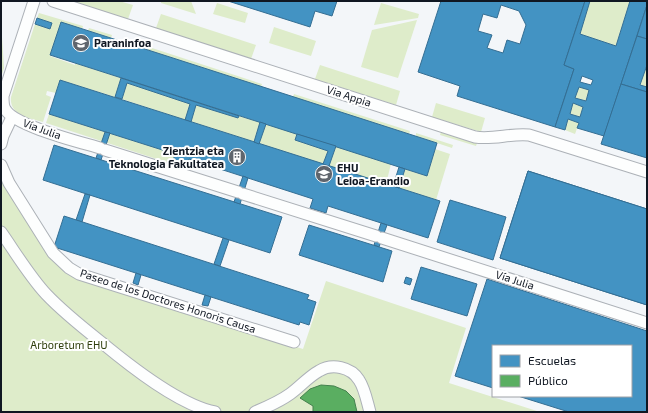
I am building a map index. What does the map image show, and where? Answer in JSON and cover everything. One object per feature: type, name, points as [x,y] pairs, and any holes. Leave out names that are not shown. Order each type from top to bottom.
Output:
[{"type":"street","name":"Vía Julia","points":[[34,1],[3,96],[4,108],[12,117],[28,125],[647,323]]},
{"type":"street","name":"Via Appia","points":[[53,1],[475,137],[489,138],[518,134],[529,135],[647,172]]},
{"type":"street","points":[[1,144],[12,117]]},
{"type":"street","name":"Paseo de los Doctores Honoris Causa","points":[[1,165],[9,183],[53,253],[68,268],[80,274],[294,342]]},
{"type":"street","points":[[1,232],[45,293],[86,330],[126,362],[170,392],[196,406],[215,412]]},
{"type":"street","points":[[255,412],[279,402],[291,394],[319,370],[328,366],[343,368],[359,380],[365,393],[370,412]]},
{"type":"green space","points":[[71,1],[119,1],[133,5],[128,19]]},
{"type":"green space","points":[[161,1],[191,1],[196,14],[161,3]]},
{"type":"green space","points":[[590,1],[630,1],[616,46],[580,34]]},
{"type":"green space","points":[[217,3],[248,13],[245,23],[213,14]]},
{"type":"green space","points":[[381,3],[419,14],[418,18],[374,25]]},
{"type":"green space","points":[[39,13],[83,26],[82,29],[61,23],[50,56],[121,78],[115,97],[60,80],[56,93],[47,91],[46,95],[51,97],[43,122],[21,115],[13,108],[11,97],[35,24],[50,29],[52,23],[37,18]]},
{"type":"green space","points":[[161,14],[256,45],[251,59],[156,28]]},
{"type":"green space","points":[[417,20],[398,78],[361,67],[372,30]]},
{"type":"green space","points":[[1,21],[4,68],[1,77]]},
{"type":"green space","points":[[274,27],[316,41],[311,56],[269,43]]},
{"type":"green space","points":[[89,28],[112,35],[111,38],[88,31]]},
{"type":"green space","points":[[149,47],[262,84],[261,87],[148,50]]},
{"type":"green space","points":[[646,64],[647,65],[647,87],[640,85]]},
{"type":"green space","points":[[320,65],[400,91],[396,105],[315,79]]},
{"type":"green space","points":[[127,83],[190,104],[185,120],[122,99]]},
{"type":"green space","points":[[579,87],[589,90],[586,101],[575,98]]},
{"type":"green space","points":[[294,94],[410,131],[409,134],[293,97]]},
{"type":"green space","points":[[436,103],[485,118],[481,132],[432,117]]},
{"type":"green space","points":[[573,103],[583,107],[580,117],[570,114]]},
{"type":"green space","points":[[196,105],[238,118],[239,116],[260,122],[254,142],[191,122]]},
{"type":"green space","points":[[49,114],[175,154],[172,164],[46,123]]},
{"type":"green space","points":[[568,119],[579,123],[575,134],[565,130]]},
{"type":"green space","points":[[266,124],[297,134],[295,140],[328,151],[323,164],[259,144]]},
{"type":"green space","points":[[441,132],[477,143],[476,146],[440,135]]},
{"type":"green space","points":[[416,133],[453,145],[452,148],[416,136]]},
{"type":"green space","points":[[336,146],[391,164],[386,184],[329,166]]},
{"type":"green space","points":[[435,149],[450,154],[436,200],[399,188],[405,169],[426,176]]},
{"type":"green space","name":"Arboretum EHU","points":[[1,178],[72,275],[303,349],[326,281],[466,328],[449,383],[540,412],[1,412]]},
{"type":"building: Escuelas","points":[[228,1],[337,1],[332,16],[315,11],[310,27]]},
{"type":"building: Escuelas","points":[[441,1],[585,1],[564,65],[574,69],[555,127],[457,96],[460,86],[418,72]],"holes":[[[501,5],[519,11],[526,25],[520,44],[507,40],[503,53],[487,48],[492,35],[478,31],[483,14],[497,18]]]},
{"type":"building: Escuelas","points":[[585,1],[590,1],[580,34],[616,46],[630,1],[647,1],[647,5],[604,136],[577,128],[579,123],[568,119],[565,130],[555,127],[574,69],[564,65]],"holes":[[[582,76],[593,80],[591,85],[580,82]],[[579,87],[589,90],[586,101],[575,98]],[[573,103],[583,107],[580,117],[570,114]]]},
{"type":"building: Escuelas","points":[[647,5],[647,39],[637,36]]},
{"type":"building: Escuelas","points":[[37,18],[52,23],[50,29],[35,24]]},
{"type":"building: Escuelas","name":"Zientzia eta Teknologia Fakultatea","points":[[61,22],[437,143],[427,176],[50,55]]},
{"type":"building: Escuelas","points":[[637,36],[647,39],[647,65],[640,85],[647,87],[647,92],[621,84]]},
{"type":"building: Escuelas","points":[[121,78],[239,116],[238,118],[196,105],[191,122],[185,120],[190,104],[127,83],[122,99],[115,97]]},
{"type":"building: Escuelas","name":"Zientzia eta Teknologia Fakultatea","points":[[60,80],[440,201],[428,238],[328,206],[326,213],[310,208],[313,199],[189,159],[186,168],[172,164],[175,154],[49,114]]},
{"type":"building: Escuelas","points":[[621,84],[647,92],[647,158],[601,144]]},
{"type":"building: Escuelas","points":[[260,122],[266,124],[259,144],[254,142]]},
{"type":"building: Escuelas","points":[[105,132],[110,133],[101,160],[96,158]]},
{"type":"building: Escuelas","points":[[297,134],[336,146],[329,166],[323,164],[328,151],[295,140]]},
{"type":"building: Escuelas","name":"Zientzia eta Teknologia Fakultatea","points":[[54,145],[282,217],[270,253],[43,180]]},
{"type":"building: Escuelas","points":[[399,167],[405,169],[399,188],[393,186]]},
{"type":"building: Escuelas","points":[[528,171],[647,209],[647,305],[500,258]]},
{"type":"building: Escuelas","points":[[528,171],[647,209],[647,305],[500,258]]},
{"type":"building: Escuelas","points":[[243,176],[248,178],[240,204],[234,202]]},
{"type":"building: Escuelas","points":[[85,194],[90,195],[82,222],[76,220]]},
{"type":"building: Escuelas","points":[[450,200],[506,217],[493,260],[437,242]]},
{"type":"building: Escuelas","points":[[64,216],[309,295],[307,299],[316,302],[309,325],[300,322],[299,325],[54,247]]},
{"type":"building: Escuelas","points":[[381,223],[387,225],[379,247],[374,245]]},
{"type":"building: Escuelas","points":[[309,225],[392,251],[383,282],[299,255]]},
{"type":"building: Escuelas","points":[[223,238],[229,240],[220,266],[214,264]]},
{"type":"building: Escuelas","points":[[421,267],[477,284],[467,316],[411,299]]},
{"type":"building: Escuelas","points":[[136,273],[141,275],[138,285],[133,283]]},
{"type":"building: Escuelas","points":[[406,277],[412,279],[410,285],[404,283]]},
{"type":"building: Escuelas","points":[[487,279],[647,331],[647,412],[569,412],[521,397],[632,397],[632,345],[492,345],[492,388],[455,376]]},
{"type":"building: Escuelas","points":[[205,295],[211,297],[208,306],[202,305]]},
{"type":"building: Público","points":[[321,385],[334,386],[346,391],[354,399],[357,412],[313,412],[313,406],[300,398],[310,389]]},
{"type":"place","name":"Paraninfoa","points":[[81,43]]},
{"type":"place","name":"Zientzia eta Teknologia Fakultatea","points":[[237,157]]},
{"type":"place","name":"EHU Leioa-Erandio","points":[[324,174]]}]
